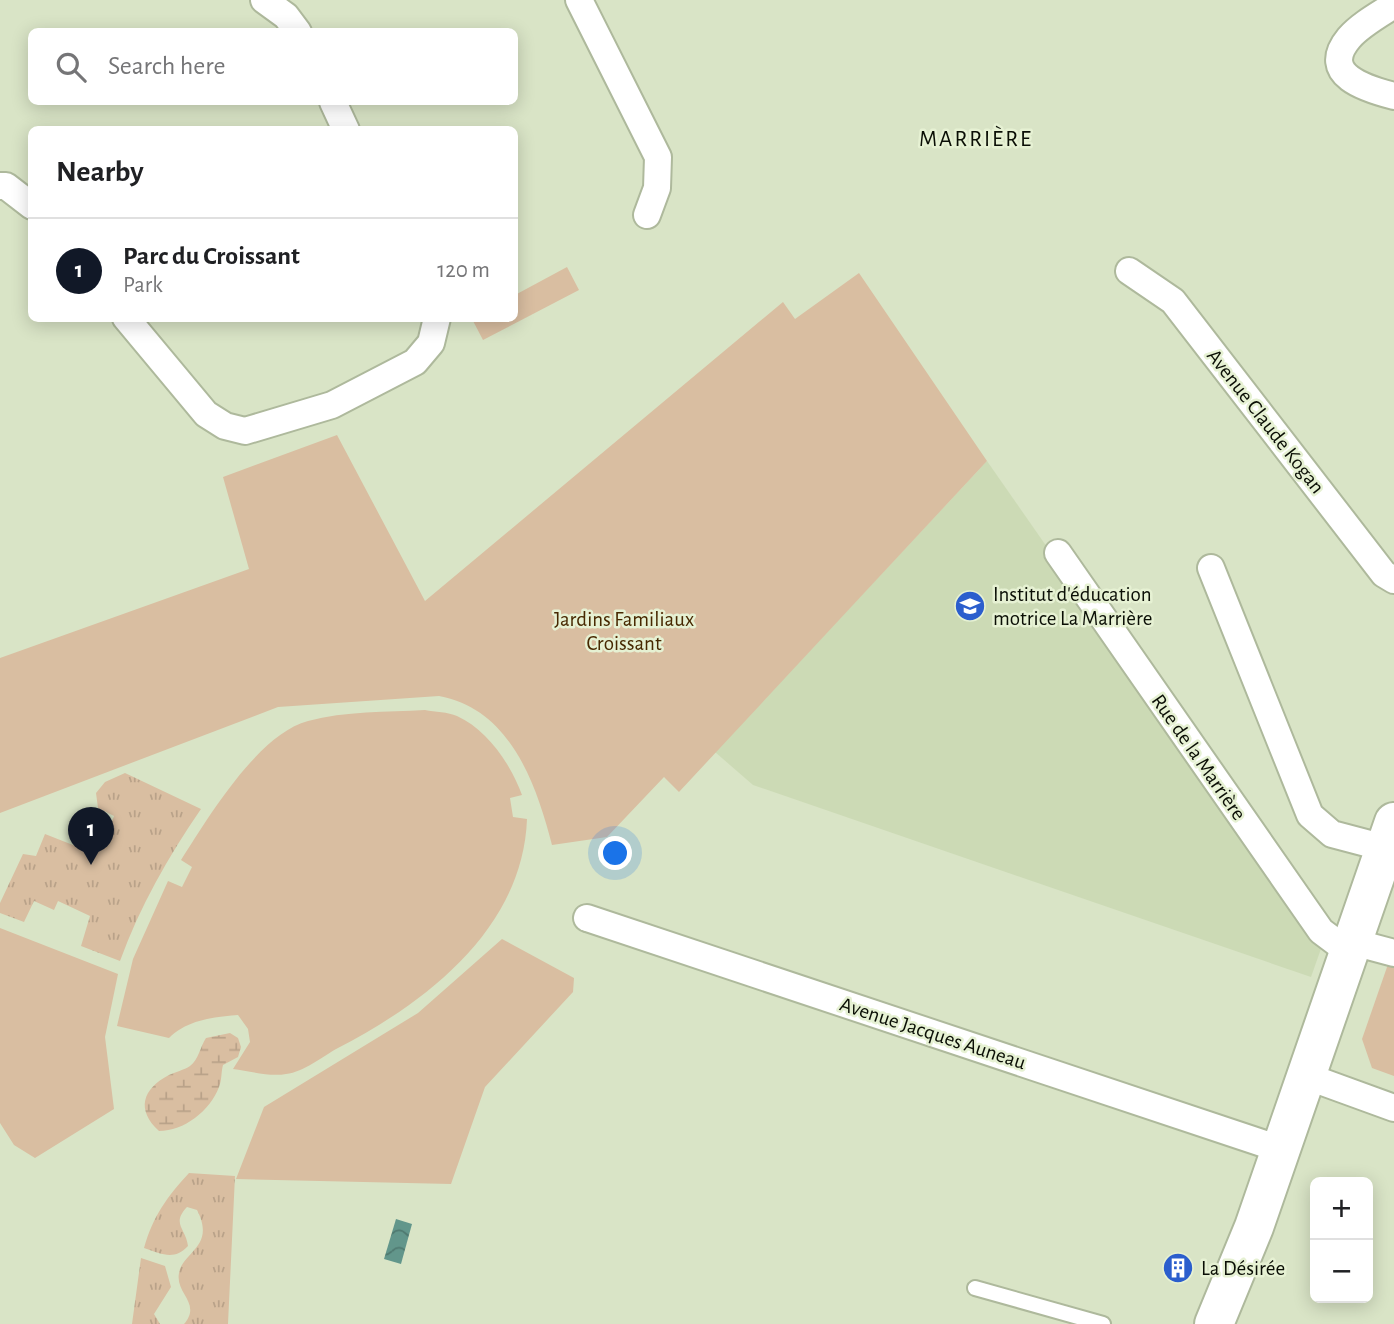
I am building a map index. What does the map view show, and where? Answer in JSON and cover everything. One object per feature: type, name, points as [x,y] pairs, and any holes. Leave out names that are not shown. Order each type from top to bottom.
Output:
[{"type":"street","points":[[264,0],[286,16],[295,28]]},
{"type":"street","points":[[579,0],[658,157],[657,188],[647,215]]},
{"type":"street","points":[[1394,5],[1349,38],[1340,59],[1342,70],[1353,83],[1394,94]]},
{"type":"street","points":[[334,105],[344,126]]},
{"type":"street","points":[[0,186],[6,186],[28,203]]},
{"type":"street","name":"Avenue Claude Kogan","points":[[1129,271],[1173,301],[1384,575],[1394,580]]},
{"type":"street","points":[[129,322],[206,414],[225,426],[245,431],[332,405],[415,362],[430,343],[436,322]]},
{"type":"street","name":"Rue de la Marrière","points":[[1058,553],[1321,931],[1351,947]]},
{"type":"street","points":[[1211,568],[1310,815],[1332,834],[1390,835],[1254,1227],[1214,1324]]},
{"type":"street","name":"Avenue Jacques Auneau","points":[[587,918],[1280,1149]]},
{"type":"street","points":[[1351,947],[1394,953]]},
{"type":"street","points":[[1306,1076],[1394,1108]]},
{"type":"lane","points":[[975,1288],[1103,1324]]},
{"type":"shaded area","name":"Institut d'éducation motrice La Marrière","points":[[987,461],[1323,943],[1311,977],[753,785],[715,752]]},
{"type":"green space","points":[[567,267],[579,290],[518,322],[518,293]]},
{"type":"green space","name":"Jardins Familiaux Croissant","points":[[859,273],[987,461],[679,792],[664,777],[607,837],[552,845],[538,797],[528,774],[502,733],[484,716],[464,704],[439,696],[278,707],[0,813],[0,658],[249,569],[223,477],[337,435],[425,601],[783,302],[795,319]]},
{"type":"green space","points":[[474,322],[518,322],[483,340]]},
{"type":"green space","points":[[425,710],[457,716],[488,739],[512,772],[522,795],[510,798],[513,817],[527,819],[521,858],[508,894],[489,927],[464,957],[436,984],[405,1008],[293,1073],[280,1075],[233,1069],[250,1042],[248,1029],[238,1015],[192,1023],[169,1038],[117,1026],[133,959],[168,881],[182,887],[192,867],[181,860],[220,801],[253,760],[289,729],[308,721],[351,714]]},
{"type":"green space","points":[[125,773],[201,809],[156,882],[120,961],[81,946],[90,916],[58,901],[54,910],[34,901],[24,922],[0,913],[0,903],[23,854],[36,856],[45,834],[78,847],[92,816],[111,824],[114,816],[98,808],[96,793],[105,782]]},
{"type":"green space","points":[[0,928],[118,974],[105,1037],[114,1109],[35,1158],[14,1145],[0,1123]]},
{"type":"green space","points":[[502,939],[574,978],[573,992],[485,1087],[451,1184],[236,1179],[264,1107],[418,1013]]},
{"type":"green space","points":[[1394,947],[1394,1076],[1372,1068],[1362,1039]]},
{"type":"green space","points":[[230,1033],[238,1038],[241,1047],[238,1057],[223,1065],[215,1096],[203,1111],[187,1123],[178,1128],[159,1131],[147,1115],[145,1100],[148,1093],[169,1075],[193,1063],[206,1038]]},
{"type":"green space","points":[[189,1173],[235,1176],[228,1324],[184,1324],[190,1310],[179,1273],[201,1240],[202,1222],[197,1210],[187,1207],[180,1218],[188,1246],[183,1251],[168,1255],[144,1248],[162,1208]]},
{"type":"green space","points":[[141,1258],[165,1266],[171,1287],[154,1314],[160,1324],[132,1324]]},
{"type":"water","points":[[396,1219],[412,1224],[401,1264],[384,1259]]},
{"type":"place","name":"Institut d'éducation motrice La Marrière","points":[[970,606]]},
{"type":"place","name":"Parc du Croissant","points":[[91,865]]},
{"type":"place","name":"La Désirée","points":[[1178,1268]]},
{"type":"district","name":"MARRIÈRE","points":[[976,138]]}]
